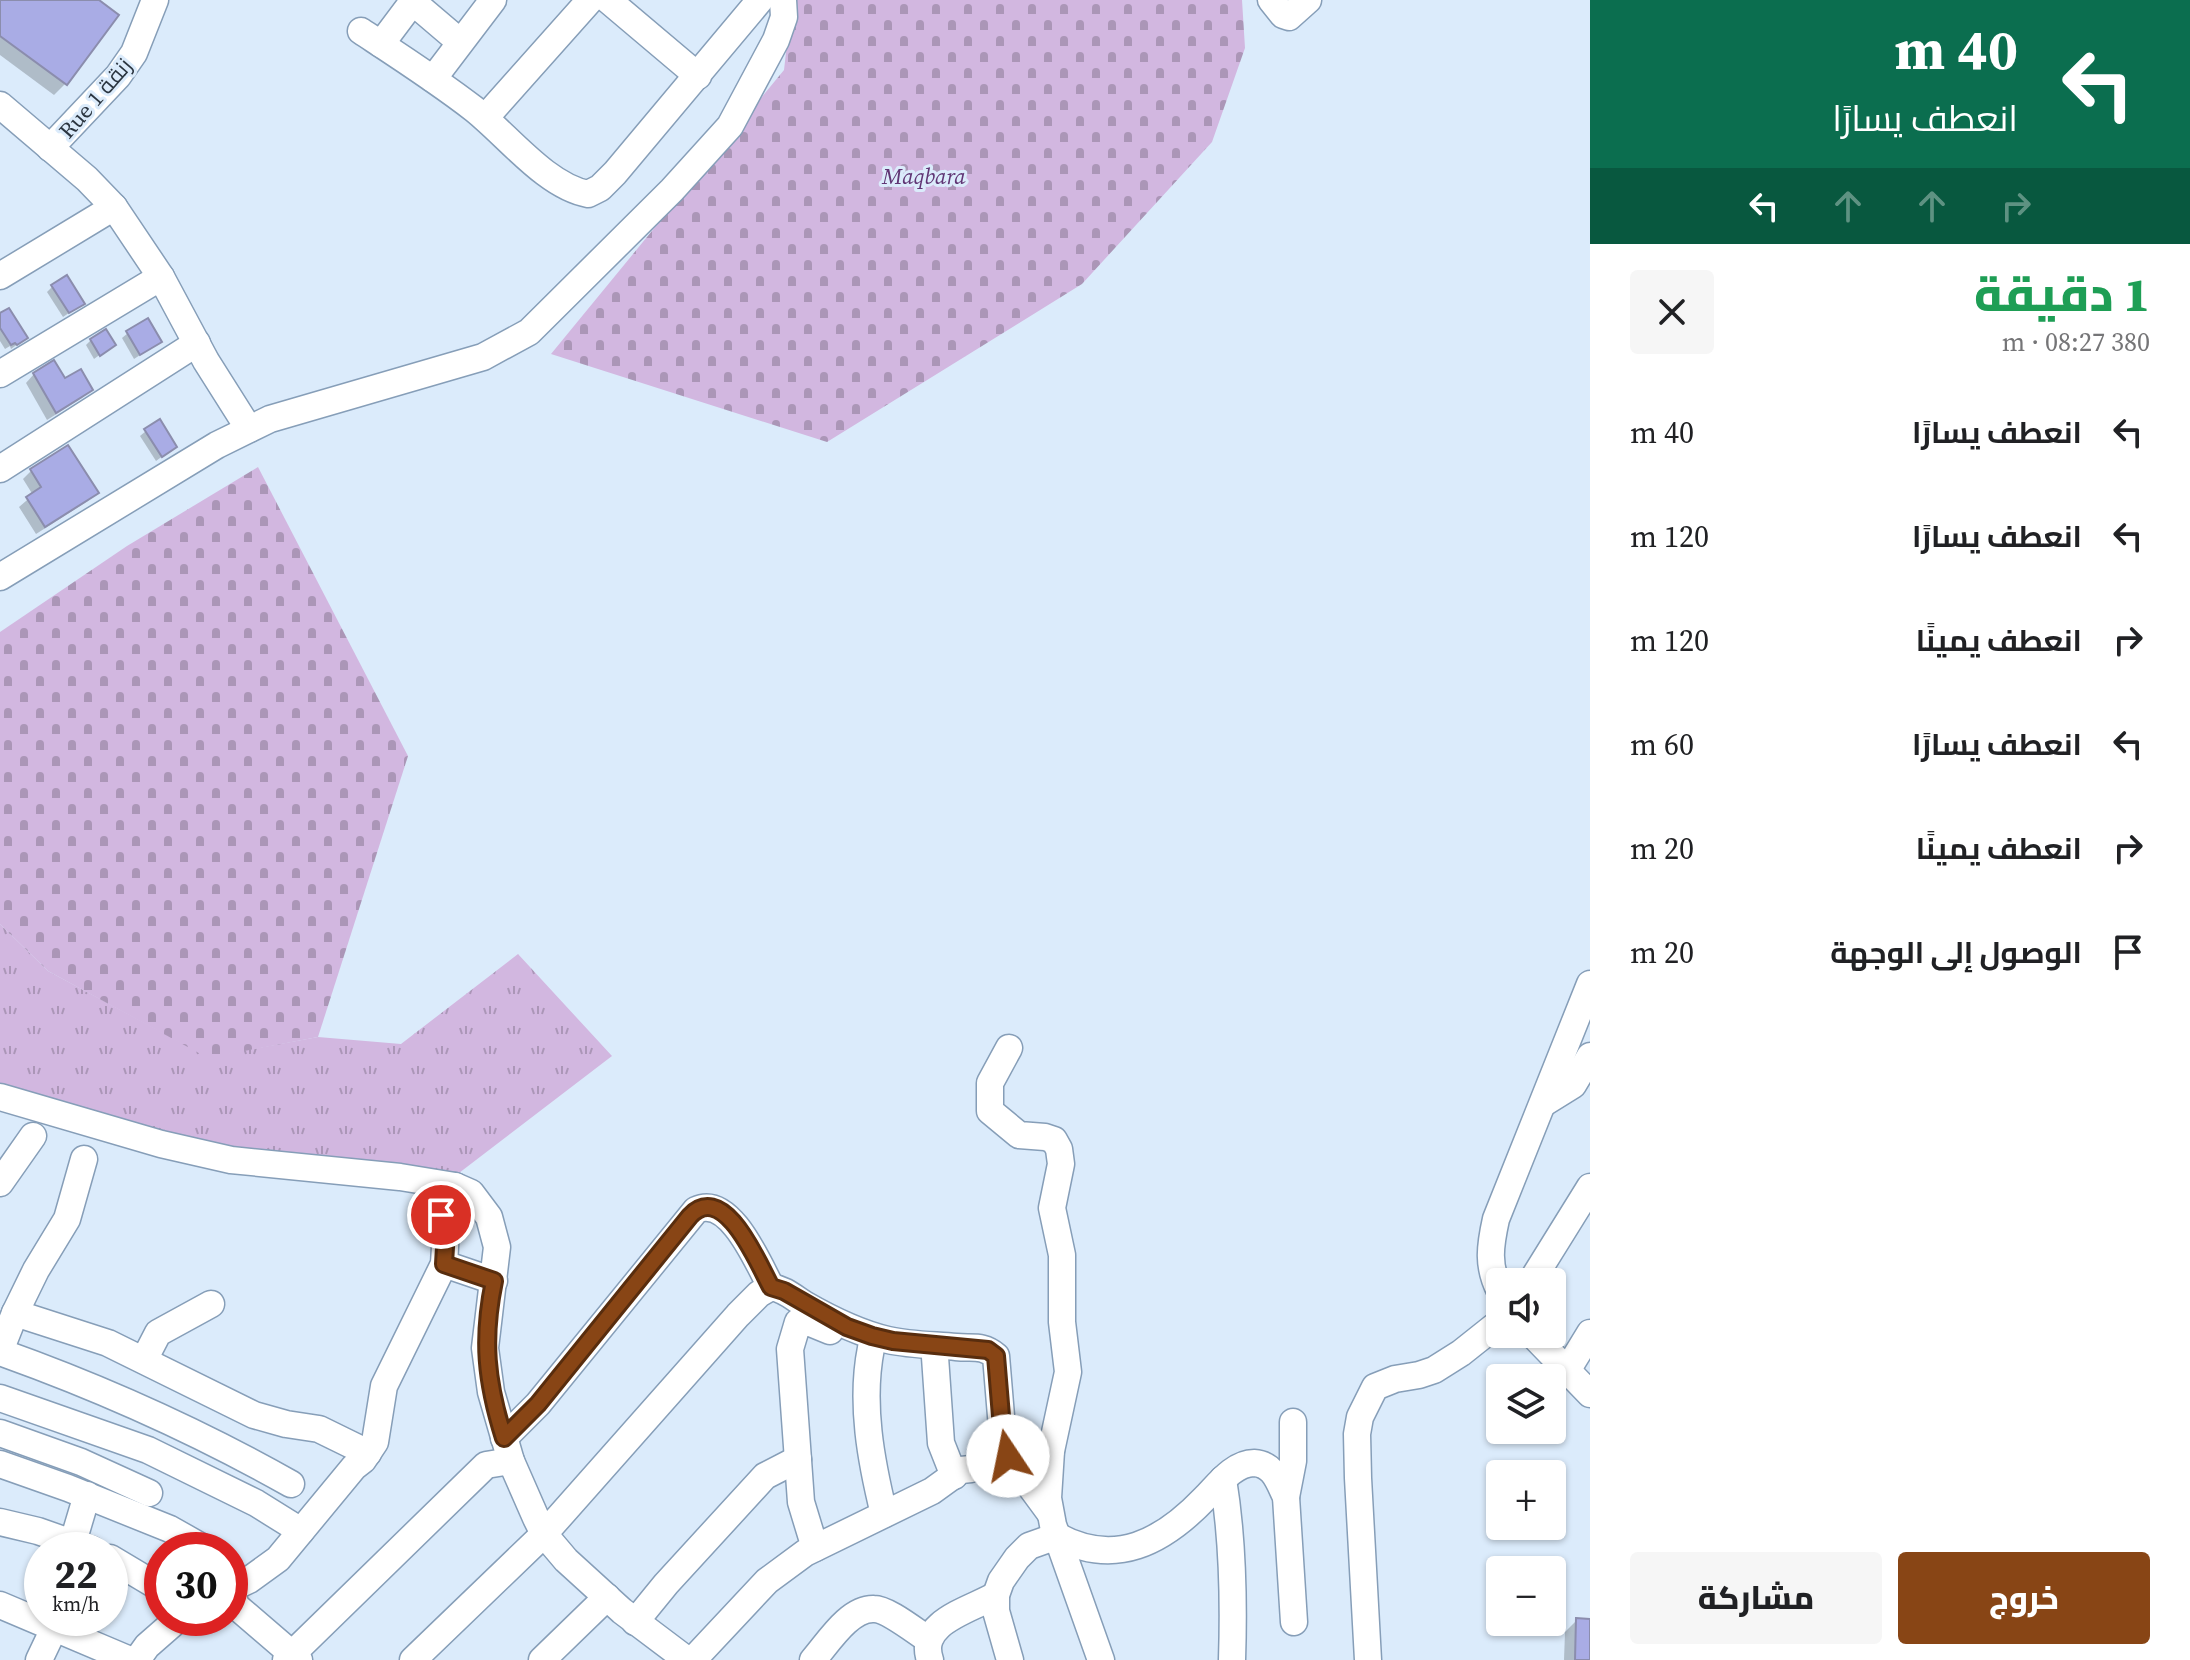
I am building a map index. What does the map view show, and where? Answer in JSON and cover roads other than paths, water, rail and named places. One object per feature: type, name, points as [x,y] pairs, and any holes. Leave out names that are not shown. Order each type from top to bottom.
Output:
[{"type":"street","name":"Rue 1 زنقة","points":[[50,148],[118,76],[134,53],[155,0]]},
{"type":"street","points":[[433,79],[493,0]]},
{"type":"street","points":[[485,118],[590,0]]},
{"type":"street","points":[[608,0],[698,76]]},
{"type":"street","points":[[460,42],[414,1],[371,38],[485,118],[563,186],[588,194],[600,188],[615,173],[760,0]]},
{"type":"street","points":[[0,577],[194,458],[249,429],[292,412],[483,357],[529,332],[672,190],[730,126],[776,40],[784,17],[783,0]]},
{"type":"street","points":[[1271,0],[1283,15],[1289,17],[1308,0]]},
{"type":"street","points":[[0,105],[87,179],[114,207],[161,277],[249,429]]},
{"type":"street","points":[[0,276],[114,207]]},
{"type":"street","points":[[0,374],[161,277]]},
{"type":"street","points":[[0,469],[197,343]]},
{"type":"street","points":[[1491,1268],[1489,1259],[1496,1219],[1590,984]]},
{"type":"street","points":[[1009,1048],[990,1083],[990,1111],[1019,1135],[1050,1138],[1057,1144],[1061,1156],[1052,1208],[1062,1255],[1062,1322],[1068,1372],[1051,1451],[1048,1482],[1054,1525],[1101,1660]]},
{"type":"street","points":[[1544,1103],[1581,1092],[1590,1056]]},
{"type":"street","points":[[0,1097],[161,1144],[231,1160],[305,1166],[455,1186],[471,1193],[489,1217],[497,1247],[485,1348],[491,1392],[507,1450],[544,1534],[566,1560],[635,1622],[687,1660]]},
{"type":"street","points":[[0,1183],[33,1136]]},
{"type":"street","points":[[84,1159],[67,1219],[36,1270],[0,1351],[114,1395],[291,1484]]},
{"type":"street","points":[[248,1578],[278,1559],[375,1442],[384,1386],[444,1264],[446,1230],[441,1204],[445,1189],[455,1186]]},
{"type":"street","points":[[1540,1268],[1590,1187]]},
{"type":"street","points":[[248,1617],[292,1658],[486,1465],[507,1450],[538,1404],[698,1209],[710,1206],[730,1219],[771,1287],[784,1291],[858,1332],[893,1341],[944,1344],[941,1443],[954,1476]]},
{"type":"street","points":[[444,1264],[494,1281]]},
{"type":"street","points":[[413,1660],[544,1534],[738,1315],[759,1294],[771,1287]]},
{"type":"street","points":[[144,1360],[158,1333],[211,1304]]},
{"type":"street","points":[[15,1313],[96,1338],[254,1415],[324,1431],[368,1453]]},
{"type":"street","points":[[815,1548],[801,1502],[790,1349],[798,1322],[808,1322],[904,1358],[982,1347],[996,1356],[1002,1428],[1008,1456],[1054,1525],[1098,1552],[1115,1552],[1141,1545],[1171,1528],[1223,1479],[1244,1465],[1253,1463],[1270,1469],[1286,1497]]},
{"type":"street","points":[[1368,1660],[1357,1463],[1360,1417],[1368,1398],[1381,1383],[1434,1370],[1486,1333]]},
{"type":"street","points":[[1568,1369],[1590,1333]]},
{"type":"street","points":[[871,1348],[867,1379],[871,1462],[884,1514]]},
{"type":"street","points":[[1546,1348],[1590,1394]]},
{"type":"street","points":[[0,1398],[148,1450],[256,1503],[301,1531]]},
{"type":"street","points":[[1293,1422],[1293,1461],[1286,1497],[1294,1622]]},
{"type":"street","points":[[0,1433],[81,1462],[149,1493]]},
{"type":"street","points":[[693,1660],[767,1581],[815,1548],[932,1491],[961,1470],[971,1469],[990,1459],[1051,1451]]},
{"type":"street","points":[[635,1622],[765,1476],[798,1459]]},
{"type":"street","points":[[0,1464],[178,1532]]},
{"type":"street","points":[[1223,1479],[1233,1576],[1232,1660]]},
{"type":"street","points":[[81,1532],[87,1495]]},
{"type":"street","points":[[0,1522],[33,1532]]},
{"type":"street","points":[[1010,1660],[996,1611],[996,1595],[1001,1581],[1017,1558],[1054,1525]]},
{"type":"street","points":[[813,1660],[852,1616],[872,1608],[883,1611],[929,1650],[942,1623],[996,1595]]},
{"type":"street","points":[[544,1659],[607,1597]]},
{"type":"street","points":[[0,1605],[24,1613]]},
{"type":"street","points":[[39,1660],[51,1636]]},
{"type":"street","points":[[83,1636],[130,1660]]},
{"type":"street","points":[[137,1660],[158,1636]]},
{"type":"park label","name":"Maqbara","points":[[924,176]]}]
